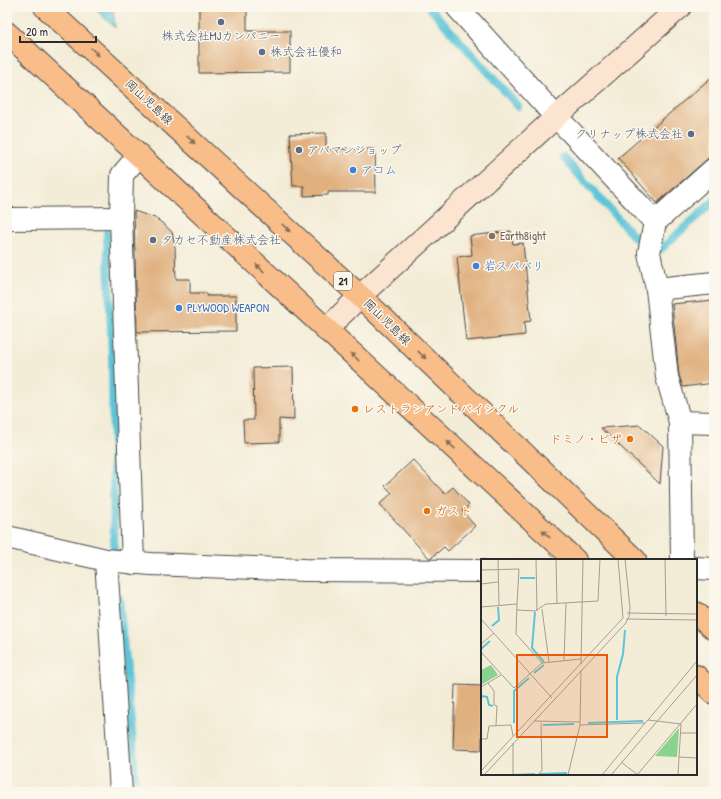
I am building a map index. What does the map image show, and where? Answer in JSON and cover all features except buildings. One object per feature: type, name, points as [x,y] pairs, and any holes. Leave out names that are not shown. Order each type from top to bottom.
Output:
[{"type":"main road","name":"岡山児島線","points":[[45,7],[360,296],[635,559]]},
{"type":"main road","points":[[7,32],[574,559]]},
{"type":"main road","points":[[697,614],[714,629]]},
{"type":"main road","points":[[697,677],[714,693]]},
{"type":"street","points":[[457,7],[556,118],[572,133],[652,237],[667,377],[680,422],[682,559]]},
{"type":"street","points":[[326,330],[360,296],[680,7]]},
{"type":"street","points":[[121,792],[120,562],[122,175],[139,155]]},
{"type":"street","points":[[652,237],[714,169]]},
{"type":"street","points":[[7,219],[121,218]]},
{"type":"street","points":[[657,289],[714,283]]},
{"type":"street","points":[[680,422],[714,423]]},
{"type":"street","points":[[7,537],[120,562],[305,570],[481,571]]},
{"type":"street","points":[[697,568],[714,569]]},
{"type":"water","points":[[93,7],[113,7],[115,28]]},
{"type":"waterway","points":[[429,7],[518,106]]},
{"type":"waterway","points":[[563,157],[635,238],[661,249],[714,201]]},
{"type":"waterway","points":[[107,232],[112,356],[115,560]]},
{"type":"waterway","points":[[119,598],[133,742],[135,792]]},
{"type":"place","name":"株式会社MJカンパニー","points":[[221,22]]},
{"type":"place","name":"株式会社優和","points":[[262,52]]},
{"type":"place","name":"クリナップ株式会社","points":[[691,134]]},
{"type":"place","name":"アパマンショップ","points":[[299,150]]},
{"type":"place","name":"アコム","points":[[353,170]]},
{"type":"place","name":"Earth8ight","points":[[492,236]]},
{"type":"place","name":"タカセ不動産株式会社","points":[[153,240]]},
{"type":"place","name":"岩スパバリ","points":[[476,266]]},
{"type":"place","name":"PLYWOOD WEAPON","points":[[179,308]]},
{"type":"place","name":"レストランアンドバイシクル","points":[[355,409]]},
{"type":"place","name":"ドミノ・ピザ","points":[[630,439]]},
{"type":"place","name":"ガスト","points":[[427,511]]}]
